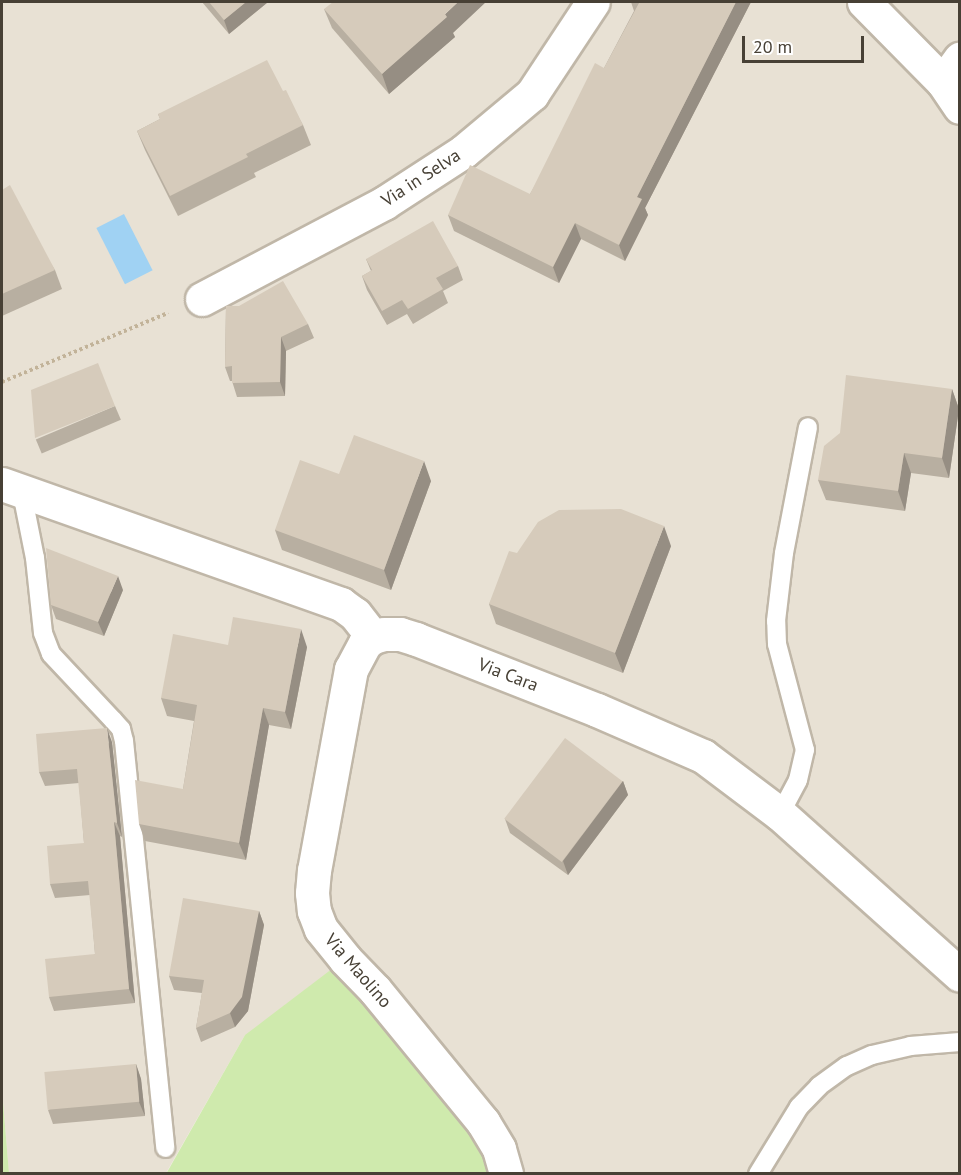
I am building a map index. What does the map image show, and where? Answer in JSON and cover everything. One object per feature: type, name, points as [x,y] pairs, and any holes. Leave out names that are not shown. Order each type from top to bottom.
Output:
[{"type":"street","name":"Via in Selva","points":[[202,299],[384,203],[464,151],[531,94],[593,2]]},
{"type":"street","points":[[864,2],[954,83]]},
{"type":"street","points":[[12,489],[341,604],[355,614],[374,637]]},
{"type":"street","name":"Via Cara","points":[[374,637],[384,634],[400,634],[416,639],[658,735],[703,756],[780,814],[960,975]]},
{"type":"street","name":"Via Maolino","points":[[374,637],[361,649],[351,669],[314,870],[312,892],[314,911],[321,929],[375,990],[483,1122],[499,1149],[506,1173]]},
{"type":"lane","points":[[780,814],[798,780],[805,750],[777,644],[776,621],[784,553],[808,427]]},
{"type":"lane","points":[[12,489],[35,558],[43,633],[47,644],[65,672],[117,725],[124,741],[165,1148]]},
{"type":"lane","points":[[758,1173],[799,1107],[819,1086],[847,1066],[873,1055],[910,1046],[960,1042]]},
{"type":"path","points":[[2,382],[202,299]]},
{"type":"shaded area","points":[[2,2],[959,2],[959,1173],[506,1173],[245,1035],[166,1173],[9,1173],[2,1090]]},
{"type":"green space","points":[[345,959],[506,1174],[166,1174],[245,1035]]},
{"type":"green space","points":[[2,1090],[9,1173],[2,1173]]},
{"type":"water","points":[[124,214],[153,270],[125,284],[96,228]]},
{"type":"building","points":[[209,2],[246,2],[224,20]]},
{"type":"building","points":[[333,2],[458,2],[445,14],[447,17],[382,74],[324,9]]},
{"type":"building","points":[[636,2],[736,2],[637,197],[642,199],[619,245],[575,223],[553,267],[448,215],[470,165],[530,194],[595,63],[604,68],[639,3]]},
{"type":"building","points":[[267,60],[283,91],[286,90],[303,125],[246,154],[248,157],[170,196],[137,131],[160,119],[158,114]]},
{"type":"building","points":[[10,185],[55,270],[2,294],[2,190]]},
{"type":"building","points":[[433,221],[458,266],[436,278],[443,289],[408,309],[402,300],[382,311],[362,276],[372,270],[366,259]]},
{"type":"building","points":[[283,281],[308,324],[281,337],[280,382],[232,383],[232,366],[225,367],[226,306],[239,306]]},
{"type":"building","points":[[98,363],[115,406],[35,438],[31,390]]},
{"type":"building","points":[[846,375],[952,389],[942,458],[904,453],[898,491],[818,480],[824,446],[840,433]]},
{"type":"building","points":[[354,435],[424,461],[384,570],[275,530],[300,460],[339,474]]},
{"type":"building","points":[[621,509],[664,526],[615,653],[489,604],[509,551],[517,553],[538,522],[559,510]]},
{"type":"building","points":[[46,548],[118,576],[98,622],[51,605]]},
{"type":"building","points":[[233,617],[301,629],[285,712],[263,708],[239,843],[139,824],[135,780],[183,789],[197,705],[161,698],[173,634],[228,645]]},
{"type":"building","points":[[107,728],[117,823],[114,822],[129,989],[49,997],[45,959],[95,954],[88,881],[50,884],[47,846],[84,843],[77,769],[39,772],[36,734]]},
{"type":"building","points":[[565,738],[623,781],[562,862],[504,819]]},
{"type":"building","points":[[183,898],[259,911],[242,997],[230,1013],[196,1028],[204,980],[169,976]]},
{"type":"building","points":[[136,1064],[139,1102],[48,1110],[44,1072]]}]
